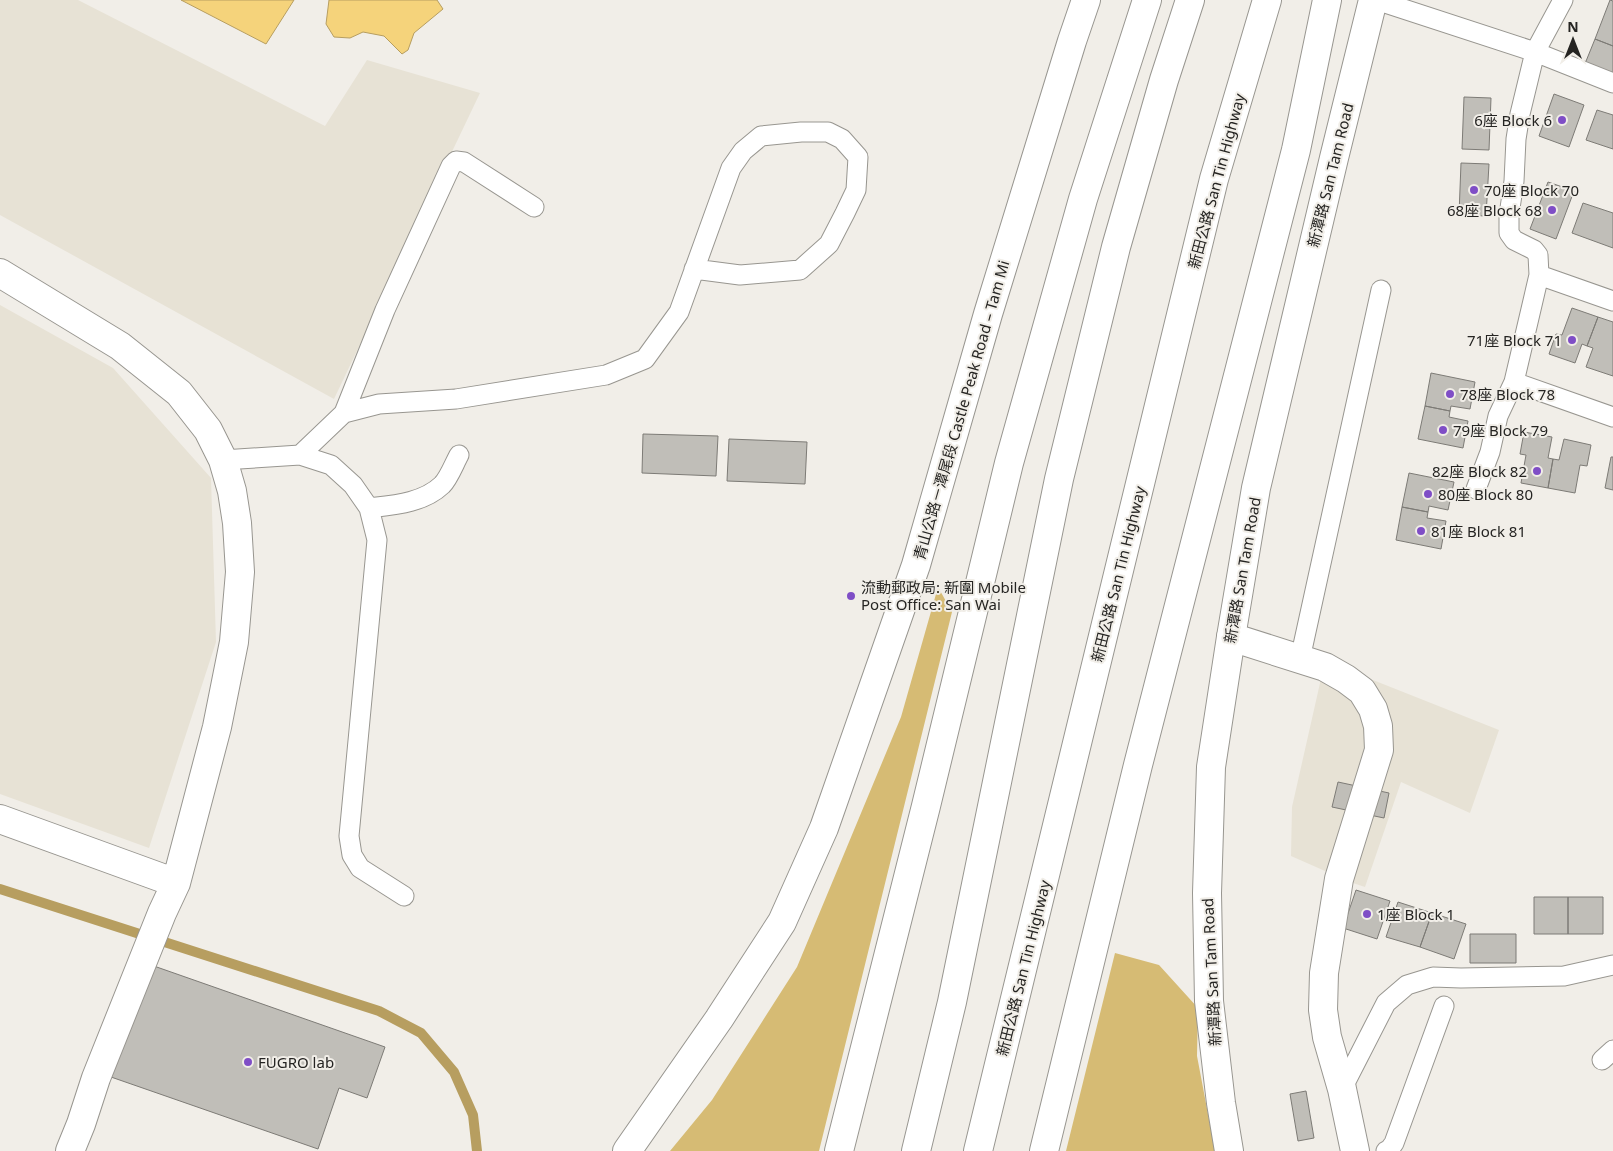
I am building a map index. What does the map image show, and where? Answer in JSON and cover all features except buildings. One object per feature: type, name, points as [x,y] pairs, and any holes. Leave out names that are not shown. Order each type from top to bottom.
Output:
[{"type":"main road","name":"青山公路－潭尾段 Castle Peak Road – Tam Mi","points":[[628,1151],[782,922],[824,828],[916,566],[988,314],[1086,0]]},
{"type":"main road","points":[[839,1151],[1009,463],[1083,199],[1147,0]]},
{"type":"main road","points":[[916,1151],[952,1002],[1058,478],[1116,247],[1164,80],[1190,0]]},
{"type":"main road","name":"新田公路 San Tin Highway","points":[[978,1151],[1214,179],[1267,0]]},
{"type":"main road","points":[[1044,1151],[1138,765],[1296,150],[1327,0]]},
{"type":"main road","name":"新潭路 San Tam Road","points":[[1229,1151],[1221,1102],[1210,1001],[1207,893],[1211,767],[1256,488],[1334,158],[1375,0]]},
{"type":"main road","points":[[0,273],[120,346],[179,393],[208,430],[223,460],[232,491],[238,533],[240,572],[234,642],[217,727],[176,883],[162,913],[96,1078],[82,1124],[70,1151]]},
{"type":"main road","points":[[1231,637],[1325,667],[1346,679],[1362,691],[1373,708],[1378,726],[1379,750],[1339,879],[1324,973],[1323,1010],[1326,1037],[1342,1089],[1355,1151]]},
{"type":"main road","points":[[0,820],[176,883]]},
{"type":"lane","points":[[1375,0],[1534,52],[1613,83]]},
{"type":"lane","points":[[1476,489],[1490,452],[1498,416],[1514,382],[1539,274],[1538,255],[1534,250],[1514,240],[1509,233],[1508,224],[1514,181],[1516,139],[1534,52],[1563,0]]},
{"type":"lane","points":[[344,413],[379,404],[456,399],[606,376],[644,359],[679,312],[694,269],[731,168],[743,151],[761,136],[801,132],[828,132],[842,139],[858,157],[856,190],[845,213],[829,244],[800,270],[740,275],[694,269]]},
{"type":"lane","points":[[300,455],[344,413],[385,310],[450,166],[456,161],[464,162],[534,207]]},
{"type":"lane","points":[[1539,274],[1613,301]]},
{"type":"lane","points":[[1300,659],[1381,290]]},
{"type":"lane","points":[[1514,382],[1613,417]]},
{"type":"lane","points":[[223,460],[300,455],[331,465],[353,485],[369,508],[377,540],[349,836],[352,855],[360,868],[404,896]]},
{"type":"lane","points":[[369,508],[399,504],[427,496],[443,484],[459,455]]},
{"type":"lane","points":[[1342,1089],[1386,1003],[1407,986],[1433,977],[1564,976],[1613,965]]},
{"type":"lane","points":[[1386,1151],[1394,1143],[1444,1006]]},
{"type":"shaded area","points":[[0,0],[78,0],[325,126],[367,60],[480,93],[334,399],[0,215]]},
{"type":"shaded area","points":[[181,0],[294,0],[266,44]]},
{"type":"shaded area","points":[[329,0],[437,0],[443,9],[414,33],[408,50],[402,54],[384,36],[363,32],[350,38],[334,37],[326,24]]},
{"type":"shaded area","points":[[0,305],[113,368],[211,478],[216,642],[149,848],[0,794]]},
{"type":"shaded area","points":[[938,587],[952,612],[819,1151],[670,1151],[712,1100],[797,967],[901,717]]},
{"type":"shaded area","points":[[1325,661],[1499,730],[1470,813],[1401,782],[1365,887],[1291,856],[1292,807]]},
{"type":"shaded area","points":[[1115,953],[1159,965],[1198,1008],[1197,1056],[1215,1151],[1066,1151]]},
{"type":"waterway","points":[[0,889],[379,1011],[421,1033],[454,1072],[473,1115],[477,1151]]},
{"type":"place","name":"6座 Block 6","points":[[1562,120]]},
{"type":"place","name":"70座 Block 70","points":[[1474,190]]},
{"type":"place","name":"68座 Block 68","points":[[1552,210]]},
{"type":"place","name":"71座 Block 71","points":[[1572,340]]},
{"type":"place","name":"78座 Block 78","points":[[1450,394]]},
{"type":"place","name":"79座 Block 79","points":[[1443,430]]},
{"type":"place","name":"82座 Block 82","points":[[1537,471]]},
{"type":"place","name":"80座 Block 80","points":[[1428,494]]},
{"type":"place","name":"81座 Block 81","points":[[1421,531]]},
{"type":"place","name":"流動郵政局: 新圍 Mobile Post Office: San Wai","points":[[851,596]]},
{"type":"place","name":"1座 Block 1","points":[[1367,914]]},
{"type":"place","name":"FUGRO lab","points":[[248,1062]]}]
